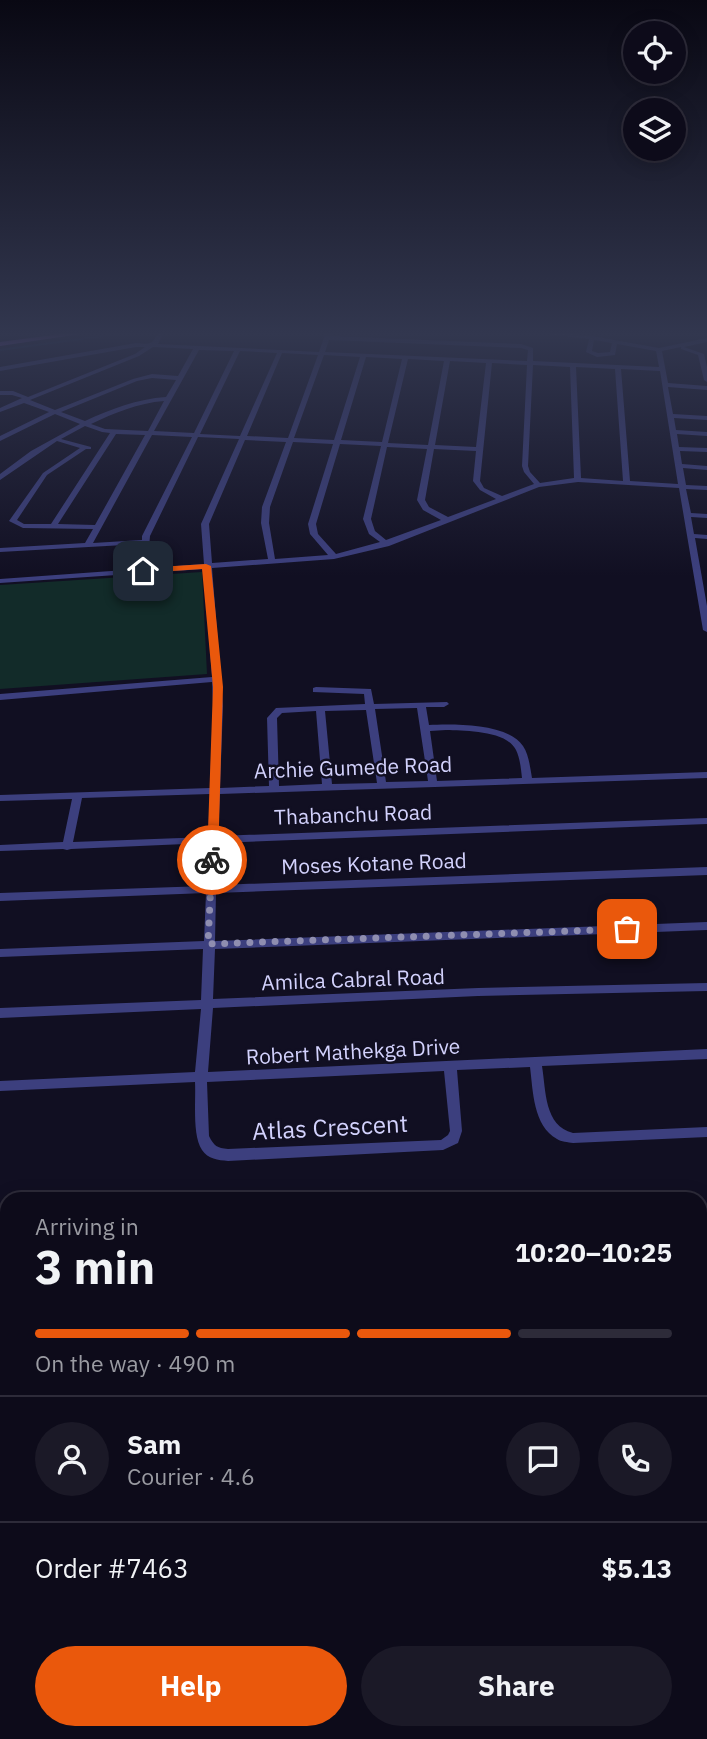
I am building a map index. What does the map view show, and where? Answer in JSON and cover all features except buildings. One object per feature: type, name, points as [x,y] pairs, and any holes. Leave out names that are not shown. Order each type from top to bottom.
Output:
[{"type":"street","points":[[0,439],[51,413]]},
{"type":"street","points":[[56,413],[84,425],[114,432],[478,449]]},
{"type":"street","points":[[0,478],[55,439],[113,413]]},
{"type":"street","points":[[88,544],[161,413]]},
{"type":"street","points":[[143,571],[144,542],[206,413]]},
{"type":"street","points":[[201,1077],[214,838],[217,679],[206,566],[206,518],[253,413]]},
{"type":"street","points":[[272,562],[265,513],[301,413]]},
{"type":"street","points":[[334,557],[314,534],[312,524],[347,413]]},
{"type":"street","points":[[386,544],[366,523],[391,413]]},
{"type":"street","points":[[437,413],[421,500],[426,508],[447,520]]},
{"type":"street","points":[[483,413],[476,481],[482,489],[500,498]]},
{"type":"street","points":[[528,413],[525,469],[538,485]]},
{"type":"street","points":[[575,413],[578,480]]},
{"type":"street","points":[[622,413],[627,483]]},
{"type":"street","points":[[707,418],[671,416],[707,630]]},
{"type":"street","points":[[53,526],[114,432]]},
{"type":"street","points":[[674,432],[707,434]]},
{"type":"street","points":[[55,439],[101,450]]},
{"type":"street","points":[[85,447],[45,474],[13,521],[23,526],[97,527]]},
{"type":"street","points":[[677,449],[707,450]]},
{"type":"street","points":[[680,466],[707,468]]},
{"type":"street","points":[[0,581],[334,557],[386,544],[538,485],[578,480],[707,488]]},
{"type":"street","points":[[688,515],[707,516]]},
{"type":"street","points":[[691,536],[707,537]]},
{"type":"street","points":[[0,550],[144,542]]},
{"type":"street","points":[[696,571],[707,572]]},
{"type":"street","points":[[0,697],[217,679]]},
{"type":"street","points":[[316,690],[366,690],[371,707],[382,785]]},
{"type":"street","points":[[274,789],[272,718],[279,710],[444,704]]},
{"type":"street","points":[[421,705],[433,783]]},
{"type":"street","points":[[320,708],[327,787]]},
{"type":"street","points":[[425,727],[470,728],[512,740],[518,746],[528,781]]},
{"type":"street","name":"Archie Gumede Road","points":[[0,798],[707,775]]},
{"type":"street","points":[[66,846],[78,795]]},
{"type":"street","name":"Thabanchu Road","points":[[0,848],[707,821]]},
{"type":"street","name":"Moses Kotane Road","points":[[0,897],[211,887],[707,872]]},
{"type":"street","points":[[0,954],[707,926]]},
{"type":"street","name":"Amilca Cabral Road","points":[[0,1013],[478,992],[707,987]]},
{"type":"street","name":"Robert Mathekga Drive","points":[[0,1086],[707,1054]]},
{"type":"street","points":[[535,1062],[547,1124],[560,1136],[568,1138],[707,1132]]},
{"type":"street","name":"Atlas Crescent","points":[[201,1077],[203,1140],[212,1151],[228,1155],[447,1143],[455,1136],[456,1128],[450,1066]]},
{"type":"green space","points":[[202,572],[207,674],[0,689],[0,585]]},
{"type":"way so far","points":[[212,860],[208,944],[627,929]]},
{"type":"route","points":[[143,571],[206,566],[218,687],[212,860]]}]
